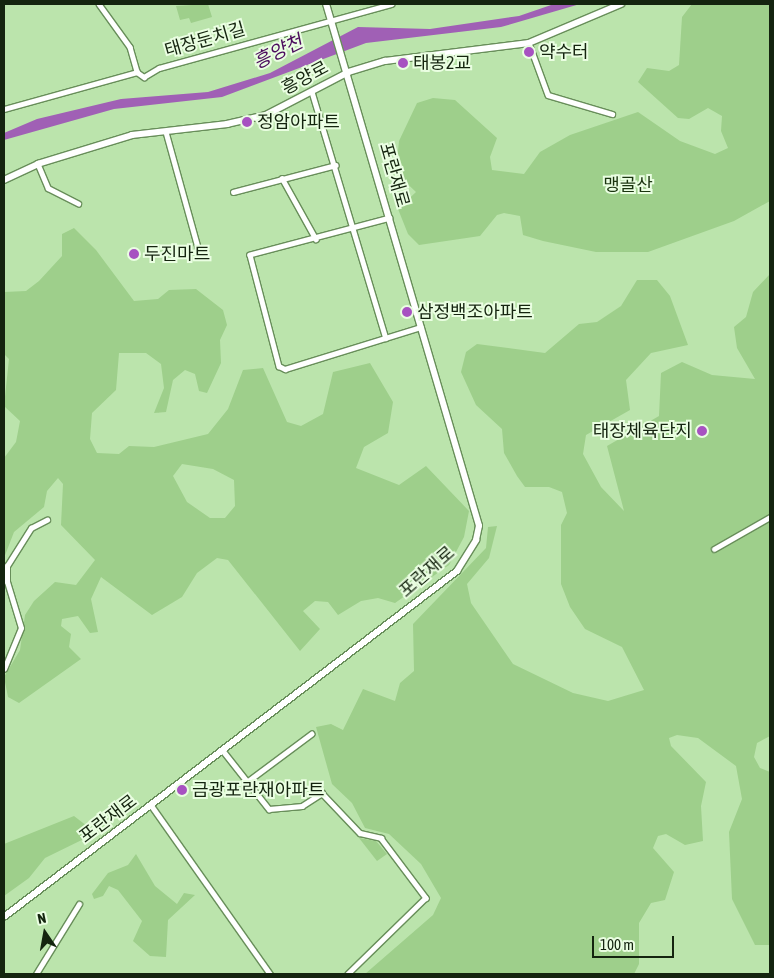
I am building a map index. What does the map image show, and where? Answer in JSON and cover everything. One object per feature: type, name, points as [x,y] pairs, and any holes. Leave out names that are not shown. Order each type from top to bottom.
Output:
[{"type":"street","points":[[98,4],[130,47],[137,72]]},
{"type":"street","name":"포란재로","points":[[4,917],[224,752],[457,570],[476,540],[479,526],[349,72],[326,4]]},
{"type":"street","name":"태장둔치길","points":[[4,109],[137,72],[144,77],[159,68],[391,4]]},
{"type":"street","name":"흥양로","points":[[4,180],[38,164],[132,135],[166,132],[258,117],[312,92],[349,72],[385,61],[529,43],[621,4]]},
{"type":"street","points":[[529,43],[548,95],[612,114]]},
{"type":"street","points":[[312,92],[336,165],[386,338]]},
{"type":"street","points":[[166,132],[199,251]]},
{"type":"street","points":[[38,164],[48,188],[78,203]]},
{"type":"street","points":[[233,192],[336,165]]},
{"type":"street","points":[[282,178],[316,239]]},
{"type":"street","points":[[390,218],[250,256],[279,366],[285,370],[421,327]]},
{"type":"street","points":[[714,549],[770,517]]},
{"type":"street","points":[[4,669],[21,628],[7,582],[7,566],[31,528],[47,520]]},
{"type":"street","points":[[248,781],[311,734]]},
{"type":"street","points":[[224,752],[269,809],[302,806],[322,793],[360,833],[381,838],[426,898],[348,974]]},
{"type":"street","points":[[151,805],[270,974]]},
{"type":"street","points":[[36,974],[79,904]]},
{"type":"green space","points":[[208,4],[212,17],[191,23],[189,18],[180,20],[176,6]]},
{"type":"green space","name":"맹골산","points":[[692,4],[770,4],[770,201],[734,221],[648,252],[596,252],[543,241],[523,235],[520,216],[504,213],[497,215],[480,236],[419,245],[408,234],[398,209],[416,192],[396,173],[399,141],[417,103],[433,98],[455,100],[497,138],[490,157],[492,170],[524,174],[540,152],[570,135],[638,112],[680,141],[715,154],[728,148],[721,131],[722,116],[708,108],[689,119],[678,118],[638,82],[647,68],[669,71],[679,65],[682,17]]},
{"type":"green space","points":[[74,228],[96,250],[134,301],[158,299],[169,290],[196,289],[223,310],[227,325],[220,340],[221,363],[207,393],[199,391],[195,374],[185,370],[173,380],[166,412],[154,413],[164,388],[161,364],[146,353],[119,353],[116,390],[92,413],[90,439],[97,453],[119,454],[129,446],[154,447],[208,434],[228,409],[243,370],[263,368],[287,422],[301,426],[323,414],[333,372],[370,363],[393,402],[388,433],[364,447],[356,468],[399,485],[426,466],[469,511],[464,537],[449,565],[395,603],[378,598],[361,601],[338,615],[328,602],[315,601],[303,611],[320,629],[300,651],[228,560],[217,558],[197,573],[182,597],[152,615],[101,577],[91,599],[98,632],[90,633],[78,616],[62,619],[61,626],[71,634],[69,647],[81,659],[19,703],[8,697],[4,677],[20,650],[25,615],[34,601],[55,582],[76,585],[95,560],[61,525],[63,484],[58,478],[47,491],[44,507],[14,532],[4,558],[4,458],[16,442],[20,421],[4,406],[9,359],[4,354],[4,292],[26,291],[39,281],[62,256],[62,234]],"holes":[[[182,464],[213,469],[234,480],[235,506],[225,518],[210,518],[187,502],[173,476]]]},
{"type":"green space","points":[[770,274],[770,736],[757,743],[754,757],[760,768],[770,772],[770,945],[755,945],[732,899],[729,832],[742,799],[736,766],[698,738],[677,735],[669,738],[671,746],[706,782],[701,806],[703,841],[685,845],[666,834],[658,836],[653,848],[674,872],[665,900],[651,903],[639,923],[639,964],[634,974],[365,974],[433,915],[441,898],[421,864],[389,834],[365,828],[352,803],[332,784],[316,727],[331,724],[343,730],[363,689],[395,701],[400,683],[414,671],[413,624],[486,548],[488,527],[497,526],[489,558],[467,584],[471,603],[513,664],[573,693],[608,701],[644,690],[622,647],[585,629],[570,607],[561,584],[561,525],[567,513],[562,492],[549,487],[525,487],[517,476],[504,453],[502,429],[476,405],[461,372],[466,352],[477,344],[545,353],[579,324],[597,322],[621,306],[637,280],[657,280],[670,296],[688,345],[651,353],[626,380],[630,410],[586,435],[583,454],[601,487],[624,511],[607,446],[659,416],[661,373],[682,362],[712,375],[755,379],[737,348],[734,327],[746,317],[753,292]]},
{"type":"green space","points":[[74,816],[96,833],[45,858],[29,878],[4,896],[4,844]]},
{"type":"green space","points":[[359,838],[376,841],[387,854],[377,861]]},
{"type":"green space","points":[[136,854],[155,886],[177,904],[184,893],[195,895],[168,920],[166,957],[150,956],[133,941],[142,921],[118,890],[109,886],[103,896],[94,899],[92,894],[108,873],[128,865]]},
{"type":"shaded area","points":[[554,4],[580,4],[501,27],[366,43],[222,97],[114,109],[4,140],[4,133],[37,119],[121,99],[208,92],[270,73],[358,27],[430,29],[519,16]]},
{"type":"place","name":"약수터","points":[[529,52]]},
{"type":"place","name":"태봉2교","points":[[403,63]]},
{"type":"place","name":"정암아파트","points":[[247,122]]},
{"type":"place","name":"두진마트","points":[[134,254]]},
{"type":"place","name":"삼정백조아파트","points":[[407,312]]},
{"type":"place","name":"태장체육단지","points":[[702,431]]},
{"type":"place","name":"금광포란재아파트","points":[[182,790]]},
{"type":"water label","name":"흥양천","points":[[278,52]]}]
